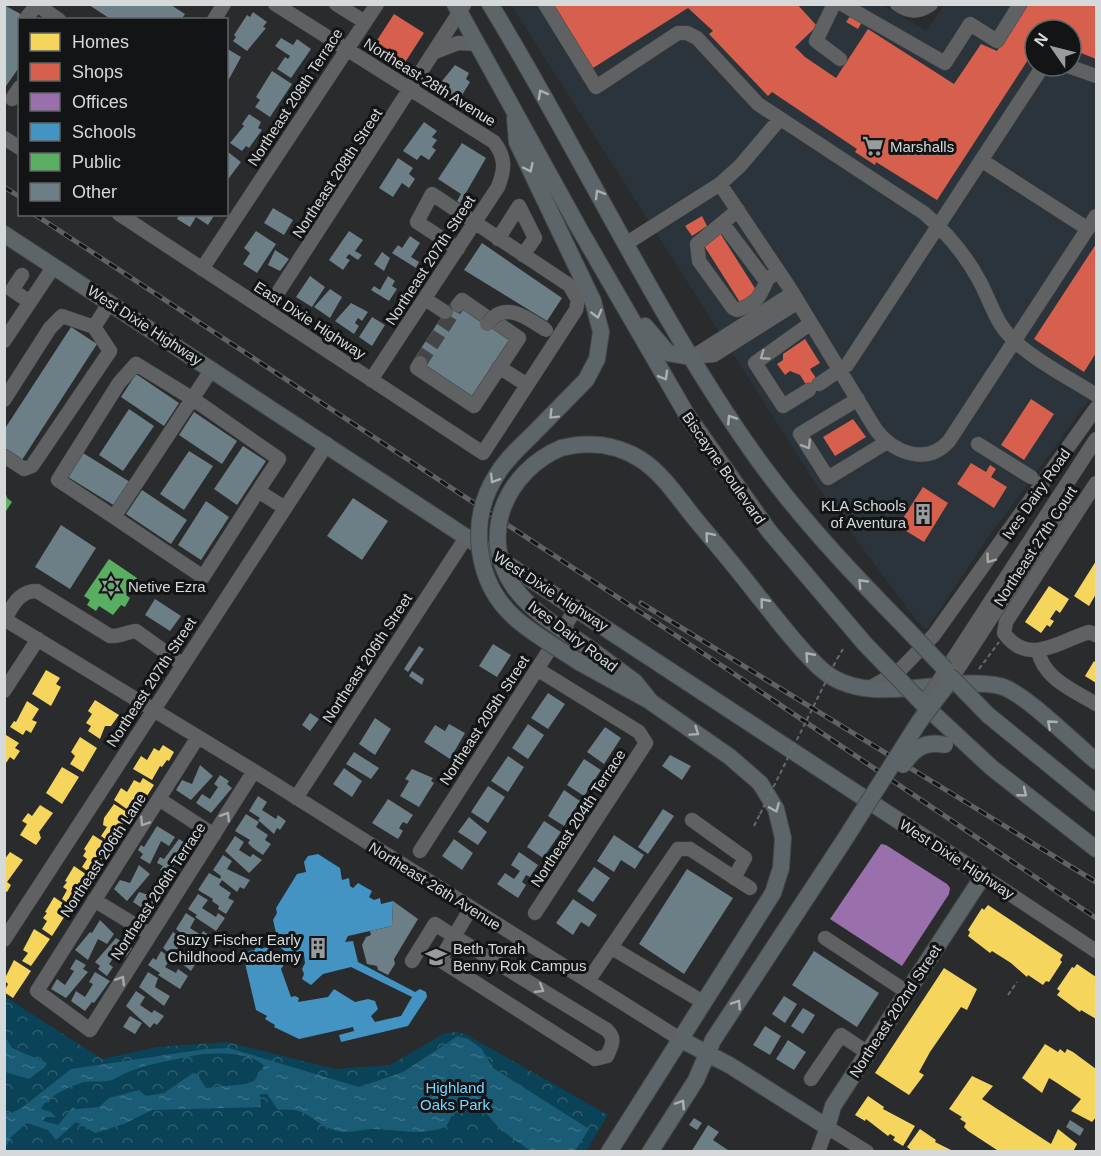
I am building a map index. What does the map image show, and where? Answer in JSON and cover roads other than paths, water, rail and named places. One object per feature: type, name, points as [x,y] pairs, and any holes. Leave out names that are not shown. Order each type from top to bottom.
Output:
[{"type":"main road","points":[[490,4],[692,357],[744,440],[791,502],[843,563],[988,716],[1096,803]]},
{"type":"main road","name":"Biscayne Boulevard","points":[[460,7],[477,44],[624,307],[677,399],[731,480],[806,578],[865,644],[926,706],[949,740]]},
{"type":"main road","points":[[515,112],[517,142],[599,316],[601,332],[597,359],[577,390],[511,457],[490,487],[479,523],[481,557],[490,585],[507,610],[529,629],[584,655],[753,775],[771,800],[782,828],[783,858],[776,887],[609,1152]]},
{"type":"main road","name":"West Dixie Highway","points":[[7,240],[54,266],[110,302],[983,876]]},
{"type":"main road","points":[[624,307],[668,353],[692,357]]},
{"type":"main road","name":"Ives Dairy Road","points":[[584,655],[521,596],[507,574],[499,548],[500,514],[511,489],[533,464],[561,448],[583,444],[621,449],[646,463],[821,669],[834,678],[850,684],[871,687]]},
{"type":"main road","name":"Ives Dairy Road","points":[[650,1152],[696,1080],[713,1040],[845,839],[926,706],[949,674]]},
{"type":"main road","points":[[871,687],[889,691],[979,685],[1006,688],[1022,697],[1096,761]]},
{"type":"main road","points":[[882,779],[900,769],[910,754],[919,747],[949,740],[978,756],[1096,849]]},
{"type":"main road","name":"Northeast 202nd Street","points":[[827,1126],[834,1106],[983,876]]},
{"type":"main road","name":"Northeast 26th Avenue","points":[[680,1039],[827,1126]]},
{"type":"street","points":[[215,18],[224,4]]},
{"type":"street","name":"Northeast 28th Avenue","points":[[275,4],[494,142],[502,153]]},
{"type":"street","points":[[336,4],[365,22]]},
{"type":"street","name":"Northeast 208th Terrace","points":[[202,269],[377,4]]},
{"type":"street","points":[[460,7],[476,4]]},
{"type":"street","points":[[545,4],[596,87],[678,33],[687,33],[697,38],[758,104],[939,225],[951,238],[979,279],[1001,326],[1016,340],[1096,395]]},
{"type":"street","points":[[834,4],[816,41],[840,59]]},
{"type":"street","points":[[842,4],[945,63],[970,24],[997,40],[1020,4]]},
{"type":"street","points":[[897,4],[913,11],[927,8]]},
{"type":"street","points":[[27,17],[36,5],[56,18]]},
{"type":"street","name":"Northeast 208th Street","points":[[266,311],[411,90],[460,7]]},
{"type":"street","points":[[433,53],[458,43],[477,44]]},
{"type":"street","points":[[811,323],[755,363],[783,406],[847,365],[1035,78]]},
{"type":"street","points":[[12,99],[18,90]]},
{"type":"street","points":[[627,243],[720,184],[740,166],[779,120]]},
{"type":"street","points":[[4,138],[18,147]]},
{"type":"street","name":"Northeast 207th Street","points":[[371,380],[498,187],[505,170],[502,153]]},
{"type":"street","points":[[981,160],[1088,229]]},
{"type":"street","points":[[720,184],[796,297],[876,430],[887,442],[905,453],[917,455],[937,452],[944,448],[1096,216]]},
{"type":"street","points":[[458,249],[417,222],[432,194],[569,285],[578,300],[576,310],[527,385],[499,367]]},
{"type":"street","points":[[498,239],[519,206],[535,238],[523,255]]},
{"type":"street","points":[[723,224],[766,282],[765,291],[757,300],[741,309],[733,308],[699,261],[697,248],[697,244],[738,210]]},
{"type":"street","name":"East Dixie Highway","points":[[122,216],[483,453],[527,385]]},
{"type":"street","points":[[4,341],[54,266]]},
{"type":"street","points":[[766,282],[779,272]]},
{"type":"street","points":[[22,275],[12,290],[30,302]]},
{"type":"street","points":[[692,357],[714,355],[796,297]]},
{"type":"street","points":[[425,299],[445,312]]},
{"type":"street","points":[[420,363],[417,368],[474,406],[519,338],[490,321],[462,300],[458,305]]},
{"type":"street","points":[[94,327],[110,302]]},
{"type":"street","points":[[490,321],[503,311],[518,312],[558,338]]},
{"type":"street","points":[[4,400],[50,328],[63,316],[94,327],[110,351],[32,466],[24,469],[4,456]]},
{"type":"street","points":[[136,364],[193,399],[279,459],[258,491],[203,577],[58,480],[119,383],[136,364]]},
{"type":"street","points":[[114,517],[212,369]]},
{"type":"street","points":[[858,399],[801,434],[828,478],[887,442]]},
{"type":"street","name":"Ives Dairy Road","points":[[871,687],[898,672],[934,635],[1096,408]]},
{"type":"street","name":"Ives Dairy Road","points":[[978,631],[1096,438]]},
{"type":"street","name":"Northeast 207th Street","points":[[4,940],[327,444]]},
{"type":"street","points":[[978,444],[1031,477]]},
{"type":"street","name":"Ives Dairy Road","points":[[949,674],[1096,456]]},
{"type":"street","name":"Northeast 27th Court","points":[[1038,651],[1023,649],[1009,640],[1004,633],[1006,622],[1096,483]]},
{"type":"street","points":[[258,491],[285,508]]},
{"type":"street","name":"Northeast 206th Street","points":[[296,798],[467,536]]},
{"type":"street","points":[[5,619],[18,597],[28,591],[37,591],[111,636],[118,637],[127,632],[136,631],[182,664]]},
{"type":"street","name":"Northeast 205th Street","points":[[420,851],[576,607]]},
{"type":"street","name":"Northeast 26th Avenue","points":[[5,619],[254,771],[680,1039]]},
{"type":"street","points":[[1096,635],[1089,632],[1071,637],[1050,649],[1038,651],[1041,665],[1052,676],[1096,704]]},
{"type":"street","points":[[4,691],[38,639]]},
{"type":"street","name":"Northeast 204th Terrace","points":[[535,914],[640,754],[645,740],[639,732],[537,669]]},
{"type":"street","name":"Northeast 206th Lane","points":[[90,1030],[37,991],[198,737]]},
{"type":"street","name":"Northeast 206th Terrace","points":[[90,1030],[254,771]]},
{"type":"street","points":[[159,799],[214,835]]},
{"type":"street","points":[[692,820],[745,858],[734,878]]},
{"type":"street","points":[[588,981],[678,849],[690,849],[750,888]]},
{"type":"street","name":"West Dixie Highway","points":[[983,876],[1096,951]]},
{"type":"street","points":[[93,900],[150,934]]},
{"type":"street","points":[[412,961],[435,924],[455,937],[606,1030],[612,1035],[613,1043],[607,1056],[595,1059],[440,960],[455,937],[471,909]]},
{"type":"street","points":[[825,938],[907,992]]},
{"type":"street","points":[[612,948],[702,1002]]},
{"type":"street","points":[[811,1078],[841,1035],[868,1053]]},
{"type":"street","name":"Northeast 26th Avenue","points":[[827,1126],[867,1152]]},
{"type":"street","name":"Northeast 202nd Street","points":[[818,1152],[827,1126]]},
{"type":"water","points":[[4,1035],[12,1048],[47,1063],[45,1067],[29,1079],[5,1072]]},
{"type":"water","points":[[458,1036],[468,1039],[482,1049],[493,1068],[589,1129],[575,1151],[531,1151],[501,1130],[483,1110],[462,1104],[453,1113],[446,1127],[436,1130],[419,1132],[371,1129],[340,1131],[326,1127],[303,1113],[278,1110],[267,1094],[260,1094],[261,1107],[152,1110],[124,1124],[95,1133],[76,1122],[56,1140],[48,1130],[27,1123],[11,1137],[5,1149],[5,1113],[12,1113],[24,1106],[71,1069],[206,1049],[229,1048],[359,1087],[403,1072]],"holes":[[[202,1054],[244,1056],[264,1066],[254,1081],[245,1084],[206,1088],[197,1074],[193,1073],[164,1093],[146,1096],[139,1090],[109,1098],[99,1107],[76,1109],[73,1107],[58,1125],[43,1121],[45,1117],[56,1117],[51,1112],[41,1109],[44,1104],[73,1086],[84,1082],[109,1081],[147,1066]]]},
{"type":"tunnel","points":[[420,363],[458,305]]},
{"type":"railway","points":[[4,187],[18,196]]},
{"type":"railway","points":[[37,216],[727,669],[1096,918]]},
{"type":"railway","points":[[641,603],[1096,882]]},
{"type":"place","name":"Marshalls","points":[[873,146]]},
{"type":"place","name":"KLA Schools of Aventura","points":[[923,514]]},
{"type":"place","name":"Netive Ezra","points":[[111,586]]},
{"type":"place","name":"Suzy Fischer Early Childhood Academy","points":[[318,948]]},
{"type":"place","name":"Beth Torah Benny Rok Campus","points":[[436,957]]},
{"type":"park label","name":"Highland Oaks Park","points":[[455,1096]]}]
